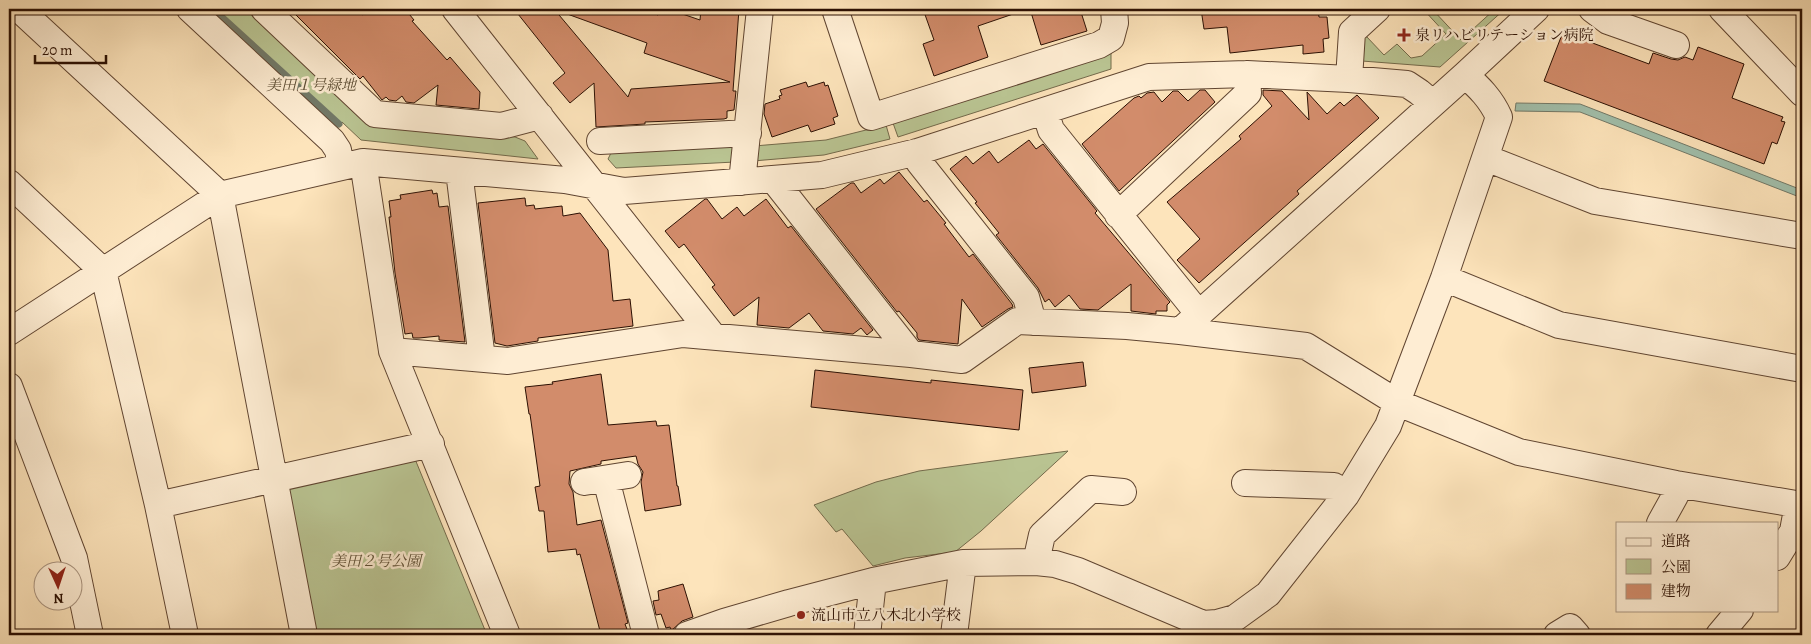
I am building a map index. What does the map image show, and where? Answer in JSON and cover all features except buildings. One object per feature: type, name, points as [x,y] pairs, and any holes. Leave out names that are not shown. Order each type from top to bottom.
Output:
[{"type":"street","points":[[19,9],[220,196],[304,635]]},
{"type":"street","points":[[190,9],[332,141],[352,165],[392,351],[507,635]]},
{"type":"street","points":[[264,9],[375,114],[501,126],[540,116]]},
{"type":"street","points":[[455,9],[713,336]]},
{"type":"street","points":[[742,182],[760,9]]},
{"type":"street","points":[[836,9],[871,117],[1099,45],[1111,38],[1116,23],[1114,9]]},
{"type":"street","points":[[1349,79],[1352,32],[1377,9]]},
{"type":"street","points":[[1189,322],[1536,9]]},
{"type":"street","points":[[1592,9],[1608,21],[1676,45]]},
{"type":"street","points":[[1722,9],[1802,93]]},
{"type":"street","points":[[1118,214],[1248,93],[1247,74]]},
{"type":"street","points":[[9,332],[124,256],[220,196],[352,165],[459,171],[565,180],[624,190],[822,175],[916,152],[1149,77],[1247,74],[1407,84],[1432,103]]},
{"type":"street","points":[[687,635],[724,622],[873,581],[963,563],[1036,562],[1055,564],[1078,571],[1203,624],[1228,628],[1268,594],[1346,495],[1388,426],[1398,404],[1486,158],[1498,117],[1493,103],[1465,75]]},
{"type":"street","points":[[1045,111],[1051,130],[1118,214],[1189,322]]},
{"type":"street","points":[[600,141],[748,132]]},
{"type":"street","points":[[916,152],[919,162],[1026,297],[1033,322]]},
{"type":"street","points":[[1486,158],[1595,201],[1802,236]]},
{"type":"street","points":[[459,171],[482,359]]},
{"type":"street","points":[[773,179],[911,354]]},
{"type":"street","points":[[9,182],[103,271],[158,505],[185,635]]},
{"type":"street","points":[[1444,278],[1559,325],[1802,369]]},
{"type":"street","points":[[392,351],[508,361],[683,334],[962,360],[1017,321],[1128,326],[1189,322],[1306,346],[1398,404],[1519,452],[1676,484],[1800,504],[1793,531],[1778,555]]},
{"type":"street","points":[[9,386],[74,558],[90,635]]},
{"type":"street","points":[[158,505],[431,444]]},
{"type":"street","points":[[606,479],[646,635]]},
{"type":"street","points":[[1245,483],[1334,486],[1346,495]]},
{"type":"street","points":[[1661,522],[1675,496],[1676,484]]},
{"type":"street","points":[[1036,562],[1042,535],[1091,489],[1123,492]]},
{"type":"street","points":[[954,635],[963,563]]},
{"type":"street","points":[[867,635],[873,581]]},
{"type":"street","points":[[1720,635],[1738,612]]},
{"type":"street","points":[[1557,635],[1570,627],[1577,635]]},
{"type":"green space","name":"美田１号緑地","points":[[207,9],[251,9],[375,122],[515,137],[525,141],[538,159],[361,140],[342,122],[336,130]]},
{"type":"green space","points":[[1423,9],[1432,9],[1461,40],[1495,9],[1505,9],[1440,67],[1362,61],[1364,38],[1366,36],[1384,55],[1397,44],[1411,58],[1422,56],[1446,34]]},
{"type":"green space","points":[[1111,53],[1111,69],[898,137],[893,123]]},
{"type":"green space","points":[[886,125],[890,139],[824,155],[753,161],[754,146],[826,140]]},
{"type":"green space","points":[[730,142],[736,148],[735,162],[616,168],[608,159],[614,147]]},
{"type":"green space","points":[[1068,451],[981,531],[955,552],[905,558],[873,566],[842,529],[836,532],[814,505],[876,482],[919,471]]},
{"type":"green space","name":"美田２号公園","points":[[415,459],[487,635],[315,635],[287,494],[294,483]]},
{"type":"shaded area","points":[[1516,103],[1580,104],[1802,190],[1802,198],[1580,112],[1515,111]]},
{"type":"waterway","points":[[213,9],[339,124]]},
{"type":"place","name":"泉リハビリテーション病院","points":[[1404,35]]},
{"type":"place","name":"流山市立八木北小学校","points":[[801,615]]}]
